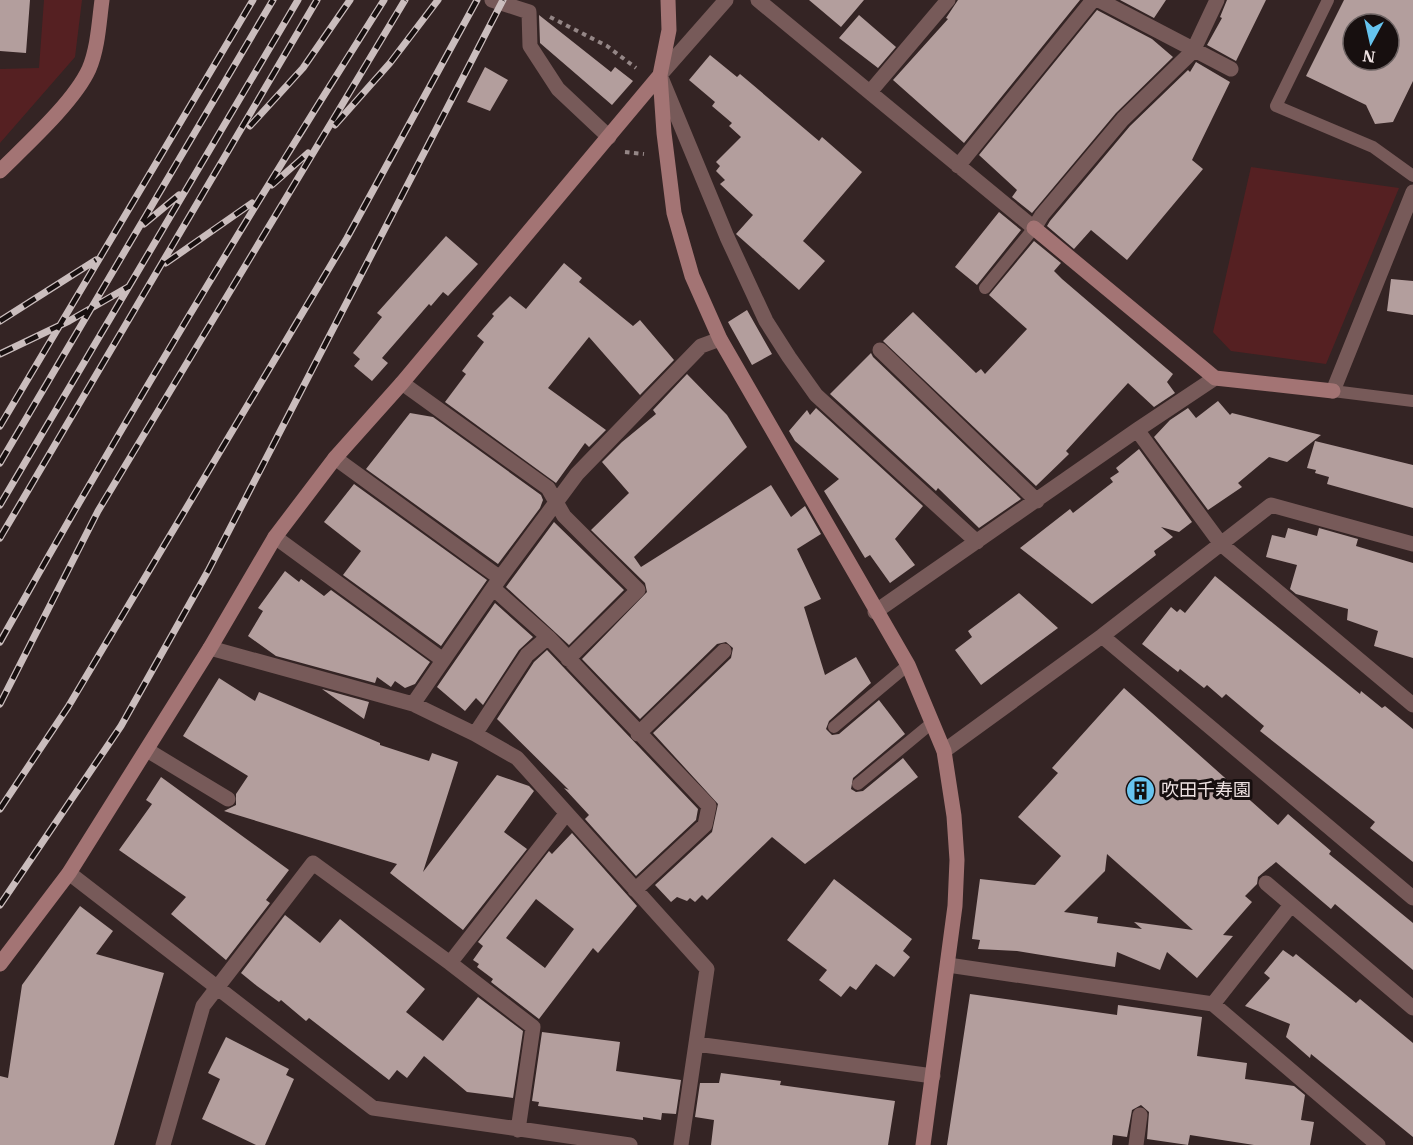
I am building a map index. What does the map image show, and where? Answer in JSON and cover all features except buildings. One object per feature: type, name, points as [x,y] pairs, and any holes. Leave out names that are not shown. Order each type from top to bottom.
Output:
[{"type":"street","points":[[0,171],[73,94],[88,70],[95,48],[102,0]]},
{"type":"street","points":[[492,0],[529,12],[530,46],[558,89],[609,137]]},
{"type":"street","points":[[668,0],[669,30],[660,75],[674,213],[692,276],[720,339],[875,612],[908,665],[944,751],[954,816],[957,860],[955,906],[923,1145]]},
{"type":"street","points":[[0,964],[69,873],[210,648],[275,537],[335,458],[402,383],[660,75],[726,0]]},
{"type":"street","points":[[758,0],[1215,378],[1333,391],[1413,192]]},
{"type":"street","points":[[870,92],[948,0]]},
{"type":"street","points":[[958,166],[1094,0]]},
{"type":"street","points":[[1099,0],[1231,69]]},
{"type":"street","points":[[1034,228],[1042,215],[1123,119],[1193,51],[1217,0]]},
{"type":"street","points":[[660,75],[727,237],[766,321],[789,357],[816,395],[977,542]]},
{"type":"street","points":[[413,704],[496,584],[577,474],[701,346],[720,339]]},
{"type":"street","points":[[880,350],[1037,501]]},
{"type":"street","points":[[875,612],[1137,429],[1215,378]]},
{"type":"street","points":[[402,383],[548,488],[564,516],[638,590],[568,658]]},
{"type":"street","points":[[1137,429],[1221,544],[1413,705]]},
{"type":"street","points":[[335,458],[496,584],[709,806],[705,825],[635,890]]},
{"type":"street","points":[[944,751],[1102,636],[1271,505],[1413,544]]},
{"type":"street","points":[[275,537],[443,660]]},
{"type":"street","points":[[1102,636],[1413,898]]},
{"type":"street","points":[[475,734],[527,655],[548,637]]},
{"type":"street","points":[[210,648],[413,704],[475,734],[517,758],[707,969],[681,1145]]},
{"type":"street","points":[[638,734],[724,651]]},
{"type":"street","points":[[147,750],[228,799]]},
{"type":"street","points":[[450,963],[566,814]]},
{"type":"street","points":[[163,1145],[203,1006],[313,863],[450,963],[532,1027],[518,1130]]},
{"type":"street","points":[[69,873],[373,1108],[630,1145]]},
{"type":"street","points":[[1266,883],[1413,1008]]},
{"type":"street","points":[[1213,1004],[1291,905]]},
{"type":"street","points":[[948,965],[1213,1004],[1378,1145]]},
{"type":"street","points":[[696,1044],[933,1076]]},
{"type":"street","points":[[1136,1145],[1140,1114]]},
{"type":"lane","points":[[1328,0],[1276,106],[1373,147],[1413,176]]},
{"type":"lane","points":[[985,288],[1034,228]]},
{"type":"lane","points":[[1333,391],[1413,401]]},
{"type":"lane","points":[[834,727],[908,665]]},
{"type":"lane","points":[[858,784],[933,722]]},
{"type":"path","points":[[548,16],[607,46],[640,72]]},
{"type":"path","points":[[618,152],[647,154]]},
{"type":"shaded area","points":[[44,0],[82,0],[75,57],[0,143],[0,69],[39,68]]},
{"type":"shaded area","points":[[1251,167],[1399,188],[1326,364],[1231,351],[1213,332]]},
{"type":"railway","points":[[0,426],[253,0]]},
{"type":"railway","points":[[0,463],[273,0]]},
{"type":"railway","points":[[0,505],[298,0]]},
{"type":"railway","points":[[0,538],[317,0]]},
{"type":"railway","points":[[250,126],[303,68],[350,0]]},
{"type":"railway","points":[[0,642],[188,318],[384,0]]},
{"type":"railway","points":[[0,704],[98,511],[405,0]]},
{"type":"railway","points":[[335,125],[390,63],[438,0]]},
{"type":"railway","points":[[0,809],[68,707],[347,238],[477,0]]},
{"type":"railway","points":[[0,905],[121,726],[208,571],[503,0]]},
{"type":"railway","points":[[272,185],[308,153]]},
{"type":"railway","points":[[144,224],[179,195]]},
{"type":"railway","points":[[166,263],[252,203]]},
{"type":"railway","points":[[0,321],[96,260]]},
{"type":"railway","points":[[0,354],[69,321],[128,287]]},
{"type":"place","name":"吹田千寿園","points":[[1140,790]]}]
